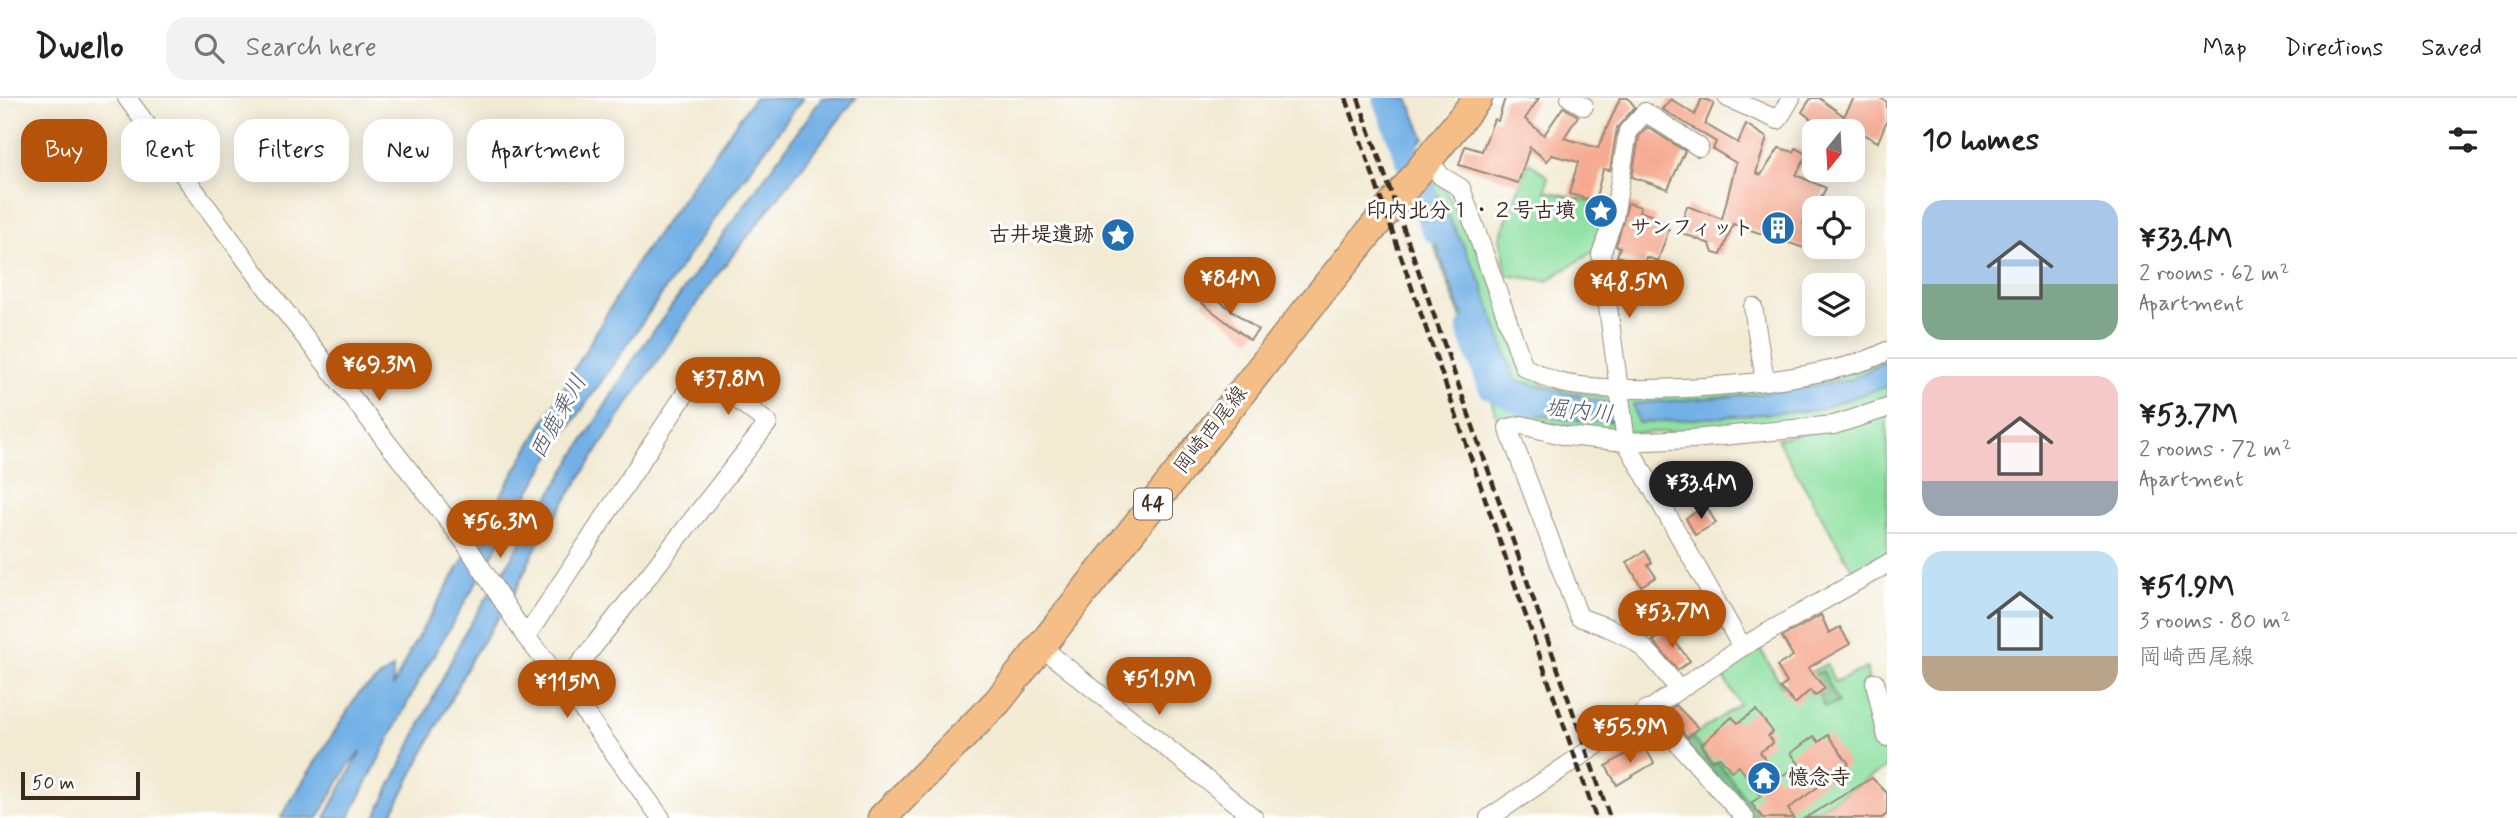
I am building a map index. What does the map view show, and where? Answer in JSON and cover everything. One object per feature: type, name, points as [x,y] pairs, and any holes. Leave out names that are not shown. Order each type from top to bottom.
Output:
[{"type":"main road","name":"岡崎西尾線","points":[[882,818],[998,701],[1478,98]]},
{"type":"street","points":[[127,98],[266,287],[464,541],[526,637],[564,684],[661,818]]},
{"type":"street","points":[[1728,98],[1778,120],[1791,98]]},
{"type":"street","points":[[1699,146],[1646,112],[1628,131],[1614,218],[1601,254],[1626,442],[1742,647]]},
{"type":"street","points":[[1420,171],[1441,176],[1461,188],[1524,367],[1558,382],[1619,390],[1765,381],[1824,374],[1887,351]]},
{"type":"street","points":[[1753,307],[1765,381]]},
{"type":"street","points":[[526,637],[700,371],[768,423],[564,684]]},
{"type":"street","points":[[1675,685],[1648,650],[1631,637],[1579,617],[1508,428],[1522,425],[1566,436],[1626,442],[1779,433],[1833,425],[1887,408]]},
{"type":"street","points":[[1489,818],[1742,647],[1887,564]]},
{"type":"street","points":[[1040,646],[1254,818]]},
{"type":"street","points":[[1875,682],[1887,737]]},
{"type":"street","points":[[1647,709],[1745,818]]},
{"type":"green space","points":[[1529,162],[1548,177],[1546,191],[1612,206],[1600,247],[1547,281],[1507,275],[1500,237]]},
{"type":"green space","points":[[1438,180],[1462,217],[1541,384],[1604,397],[1635,396],[1836,378],[1887,359],[1887,397],[1849,414],[1768,428],[1638,433],[1556,426],[1520,416],[1499,422],[1418,202]]},
{"type":"green space","points":[[1887,415],[1887,557],[1855,574],[1777,439]]},
{"type":"green space","points":[[1759,647],[1782,686],[1827,664],[1834,682],[1867,668],[1871,719],[1887,754],[1887,767],[1803,818],[1753,818],[1684,742],[1740,704],[1720,672]]},
{"type":"green space","points":[[1823,671],[1838,703],[1824,707],[1820,696],[1803,688],[1787,687]]},
{"type":"green space","points":[[1692,737],[1712,765],[1719,763],[1759,818],[1753,818],[1684,742]]},
{"type":"water","name":"西鹿乗川","points":[[754,98],[803,98],[720,210],[554,450],[418,682],[349,818],[325,818],[361,751],[348,766],[318,818],[280,818],[359,693],[393,668],[393,687],[411,649],[637,262]]},
{"type":"water","points":[[822,98],[856,98],[711,283],[625,408],[537,545],[514,594],[473,656],[390,818],[375,818],[463,636],[637,354]]},
{"type":"water","points":[[1382,98],[1408,98],[1424,138],[1404,156]]},
{"type":"water","points":[[1431,182],[1480,279],[1515,380],[1614,405],[1617,421],[1572,420],[1537,415],[1509,404],[1499,395],[1464,321],[1419,196]]},
{"type":"water","points":[[1887,361],[1887,386],[1817,410],[1638,423],[1633,404],[1758,394],[1850,380]]},
{"type":"building","points":[[1505,98],[1539,98],[1525,119],[1544,135],[1563,107],[1578,116],[1564,138],[1598,148],[1620,98],[1628,98],[1635,107],[1617,128],[1610,170],[1603,169],[1595,201],[1569,194],[1578,162],[1552,155],[1547,161],[1530,147],[1518,183],[1459,165],[1465,146],[1482,151],[1494,119],[1498,121]]},
{"type":"building","points":[[1702,98],[1714,103],[1705,124],[1738,143],[1746,124],[1767,138],[1756,173],[1761,175],[1779,148],[1794,152],[1796,148],[1802,152],[1802,164],[1796,175],[1802,178],[1802,182],[1812,182],[1826,188],[1822,196],[1802,196],[1802,247],[1733,224],[1721,255],[1713,253],[1710,244],[1679,232],[1687,206],[1722,219],[1736,163],[1713,149],[1716,142],[1662,109],[1671,99],[1695,115]]},
{"type":"building","points":[[1811,98],[1819,98],[1844,116],[1854,98],[1880,98],[1887,102],[1887,120],[1878,142],[1866,136],[1866,119],[1811,119],[1802,112]]},
{"type":"building","points":[[1647,127],[1685,151],[1668,189],[1632,177],[1639,136]]},
{"type":"building","points":[[1628,203],[1641,207],[1639,211],[1656,217],[1654,222],[1669,229],[1658,261],[1646,257],[1644,265],[1617,256],[1620,247],[1616,246]]},
{"type":"building","points":[[1209,293],[1258,330],[1250,340],[1202,303]]},
{"type":"building","points":[[1706,506],[1716,523],[1695,535],[1686,518]]},
{"type":"building","points":[[1645,551],[1652,563],[1648,565],[1656,577],[1641,586],[1627,562]]},
{"type":"building","points":[[1694,608],[1701,618],[1684,630],[1677,619]]},
{"type":"building","points":[[1821,615],[1829,633],[1840,627],[1850,644],[1808,668],[1825,688],[1815,696],[1810,690],[1795,704],[1780,688],[1787,683],[1777,666],[1793,656],[1782,637]]},
{"type":"building","points":[[1667,631],[1690,661],[1678,670],[1653,641]]},
{"type":"building","points":[[1676,705],[1698,728],[1688,738],[1666,713]]},
{"type":"building","name":"憶念寺","points":[[1756,710],[1773,732],[1768,736],[1773,743],[1760,752],[1779,778],[1799,764],[1791,753],[1814,736],[1819,742],[1828,735],[1849,764],[1788,809],[1794,818],[1763,818],[1751,803],[1761,796],[1739,766],[1731,771],[1720,757],[1711,760],[1701,745],[1732,717],[1738,723]]},
{"type":"building","points":[[1643,744],[1654,763],[1617,785],[1606,766]]},
{"type":"building","points":[[1872,778],[1887,793],[1887,814],[1882,818],[1805,818]]},
{"type":"waterway","name":"堀内川","points":[[1387,98],[1435,229]]},
{"type":"waterway","name":"堀内川","points":[[1471,330],[1492,386],[1528,404]]},
{"type":"railway","points":[[1346,98],[1596,818]]},
{"type":"railway","points":[[1358,98],[1610,818]]},
{"type":"place","name":"印内北分１・２号古墳","points":[[1601,211]]},
{"type":"place","name":"サンフィット","points":[[1778,228]]},
{"type":"place","name":"古井堤遺跡","points":[[1118,235]]},
{"type":"place","name":"憶念寺","points":[[1764,778]]}]
